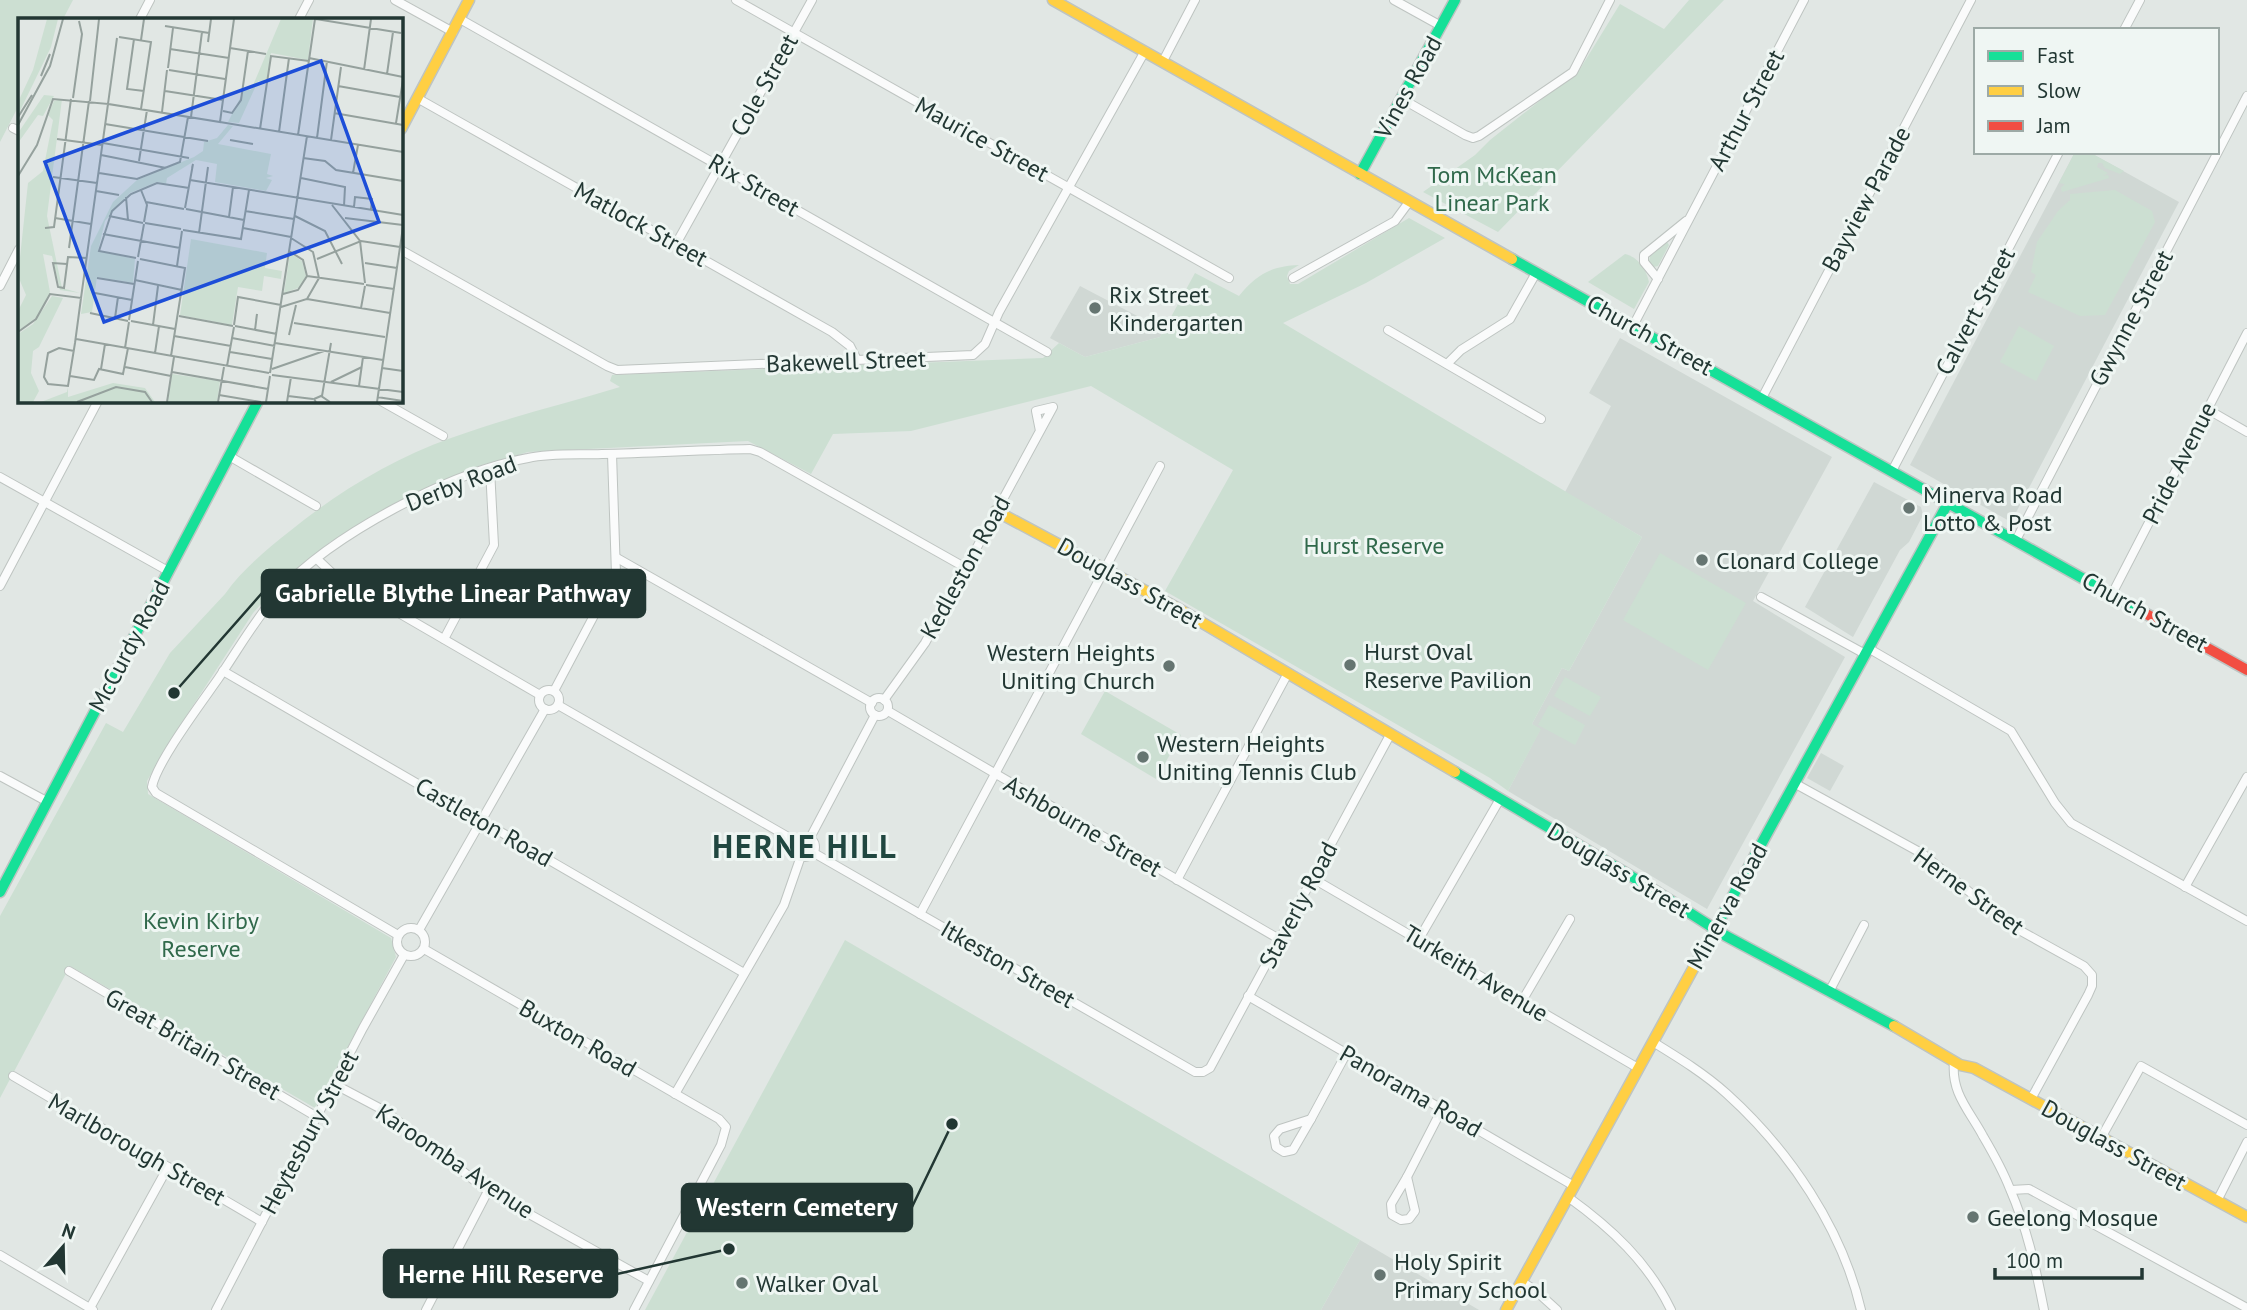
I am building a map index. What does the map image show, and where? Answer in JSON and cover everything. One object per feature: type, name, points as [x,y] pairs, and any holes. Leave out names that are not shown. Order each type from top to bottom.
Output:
[{"type":"street","points":[[141,18],[150,0]]},
{"type":"street","points":[[300,18],[309,0]]},
{"type":"street","points":[[395,0],[453,32]]},
{"type":"street","points":[[402,127],[470,0]]},
{"type":"street","name":"Maurice Street","points":[[736,0],[1229,278]]},
{"type":"street","name":"Cole Street","points":[[676,244],[812,0]]},
{"type":"street","name":"Church Street","points":[[1053,0],[2247,670]]},
{"type":"street","points":[[1163,61],[1195,0]]},
{"type":"street","points":[[1394,0],[1441,26]]},
{"type":"street","name":"Vines Road","points":[[1360,174],[1455,0]]},
{"type":"street","points":[[1402,99],[1465,135],[1479,136],[1573,72],[1610,0]]},
{"type":"street","name":"Arthur Street","points":[[1633,326],[1804,0]]},
{"type":"street","name":"Bayview Parade","points":[[1762,398],[1971,0]]},
{"type":"street","points":[[2124,28],[2140,0]]},
{"type":"street","name":"Rix Street","points":[[460,19],[995,320],[1047,352]]},
{"type":"street","name":"Bakewell Street","points":[[402,251],[615,370],[973,355],[985,344],[995,320],[1145,51]]},
{"type":"street","name":"Gwynne Street","points":[[2219,150],[2247,96]]},
{"type":"street","name":"Matlock Street","points":[[417,98],[837,335],[850,346],[857,360]]},
{"type":"street","name":"Calvert Street","points":[[1892,471],[2058,154]]},
{"type":"street","name":"Gwynne Street","points":[[2016,540],[2217,154]]},
{"type":"street","points":[[1293,278],[1395,221],[1409,202]]},
{"type":"street","name":"Arthur Street","points":[[1658,279],[1644,262],[1644,255],[1689,220]]},
{"type":"street","points":[[0,286],[18,251]]},
{"type":"street","points":[[1447,365],[1461,350],[1510,319],[1536,273]]},
{"type":"street","points":[[1388,330],[1541,419]]},
{"type":"street","name":"Pride Avenue","points":[[2112,594],[2247,333]]},
{"type":"street","points":[[0,586],[97,402]]},
{"type":"street","name":"McCurdy Road","points":[[0,892],[256,402]]},
{"type":"street","points":[[383,402],[443,436]]},
{"type":"street","points":[[2207,409],[2247,432]]},
{"type":"street","name":"Kedleston Road","points":[[884,700],[925,643],[1040,431]]},
{"type":"street","name":"Derby Road","points":[[398,935],[156,793],[152,787],[166,756],[251,627],[279,592],[351,533],[401,505],[478,472],[529,457],[756,451],[966,568]]},
{"type":"street","points":[[554,691],[617,575],[612,454]]},
{"type":"street","points":[[229,456],[316,506]]},
{"type":"street","points":[[920,914],[1160,466]]},
{"type":"street","points":[[444,639],[494,545],[490,469]]},
{"type":"street","points":[[0,477],[168,571]]},
{"type":"street","name":"Minerva Road","points":[[1506,1310],[1948,503]]},
{"type":"street","name":"Douglass Street","points":[[996,511],[1179,609],[1715,928],[1928,1045],[1954,1062],[1974,1068],[2247,1217]]},
{"type":"street","points":[[617,558],[872,703]]},
{"type":"street","points":[[317,559],[335,576],[540,695]]},
{"type":"street","points":[[1761,597],[2011,731],[2067,820],[2247,921]]},
{"type":"street","name":"Castleton Road","points":[[223,671],[744,973]]},
{"type":"street","points":[[1177,880],[1288,673]]},
{"type":"street","points":[[548,689],[554,691],[559,695],[558,705],[551,710],[545,709],[539,701],[540,695],[548,689]]},
{"type":"street","points":[[872,703],[879,698],[887,703],[888,711],[880,716],[875,715]]},
{"type":"street","points":[[872,703],[872,712],[875,715]]},
{"type":"street","points":[[558,705],[797,842]]},
{"type":"street","points":[[419,929],[545,709]]},
{"type":"street","name":"Ashbourne Street","points":[[888,711],[1279,939]]},
{"type":"street","points":[[810,838],[875,715]]},
{"type":"street","name":"Staverly Road","points":[[1203,1072],[1210,1068],[1390,735]]},
{"type":"street","points":[[0,776],[48,802]]},
{"type":"street","points":[[2185,887],[2247,776]]},
{"type":"street","name":"Herne Street","points":[[1794,783],[1923,854],[2010,925],[2090,971],[2092,986],[2088,995],[2031,1099]]},
{"type":"street","points":[[1419,939],[1500,799]]},
{"type":"street","points":[[801,838],[810,838],[814,843],[814,853],[801,856],[796,852],[797,842],[801,838]]},
{"type":"street","name":"Itkeston Street","points":[[814,853],[1195,1072],[1203,1072]]},
{"type":"street","points":[[675,1094],[784,905],[801,856]]},
{"type":"street","name":"Turkeith Avenue","points":[[1312,878],[1639,1068]]},
{"type":"street","points":[[1522,1001],[1570,919]]},
{"type":"street","points":[[1829,992],[1864,925]]},
{"type":"street","points":[[404,929],[419,929],[424,935],[424,949],[418,955],[404,955],[396,943],[398,935],[404,929]]},
{"type":"street","name":"Buxton Road","points":[[424,949],[719,1119],[726,1127],[721,1145],[649,1281]]},
{"type":"street","name":"Heytesbury Street","points":[[216,1310],[404,955]]},
{"type":"street","name":"Great Britain Street","points":[[69,971],[317,1117]]},
{"type":"street","name":"Panorama Road","points":[[1248,996],[1574,1186]]},
{"type":"street","points":[[1653,1042],[1690,1065],[1726,1093],[1756,1123],[1791,1165],[1832,1232],[1861,1310]]},
{"type":"street","points":[[1311,1119],[1280,1129],[1275,1136],[1276,1147],[1284,1152],[1293,1150],[1311,1119],[1346,1054]]},
{"type":"street","points":[[1954,1062],[1953,1075],[1957,1092],[2011,1190],[2033,1257],[2044,1310]]},
{"type":"street","points":[[2101,1138],[2141,1066],[2247,1125]]},
{"type":"street","name":"Marlborough Street","points":[[13,1076],[262,1222]]},
{"type":"street","name":"Karoomba Avenue","points":[[334,1084],[385,1111],[488,1191],[649,1281]]},
{"type":"street","points":[[1407,1177],[1416,1207],[1409,1219],[1401,1220],[1392,1214],[1391,1204],[1442,1110]]},
{"type":"street","points":[[2217,1201],[2247,1142]]},
{"type":"street","points":[[0,1255],[91,1309],[168,1167]]},
{"type":"street","points":[[2011,1190],[2029,1189],[2247,1308]]},
{"type":"street","points":[[426,1310],[488,1191]]},
{"type":"street","points":[[1568,1197],[1627,1245],[1651,1274],[1671,1310]]},
{"type":"street","points":[[634,1310],[649,1281]]},
{"type":"street","points":[[1522,1282],[1557,1310]]},
{"type":"shaded area","points":[[2074,154],[2093,154],[2179,202],[2011,522],[1910,465]]},
{"type":"shaded area","name":"Rix Street Kindergarten","points":[[1080,286],[1164,330],[1160,337],[1085,357],[1050,338]]},
{"type":"shaded area","name":"Clonard College","points":[[1620,338],[1832,457],[1753,601],[1845,657],[1707,909],[1508,791],[1540,730],[1532,724],[1562,668],[1569,671],[1642,537],[1565,492],[1611,406],[1589,393]]},
{"type":"shaded area","points":[[1874,482],[1921,507],[1923,515],[1909,542],[1900,550],[1853,637],[1805,607]]},
{"type":"shaded area","points":[[1821,753],[1844,766],[1830,791],[1807,778]]},
{"type":"shaded area","name":"Holy Spirit Primary School","points":[[1360,1240],[1479,1310],[1321,1310]]},
{"type":"green space","points":[[0,0],[73,0],[64,18],[18,18],[18,107],[0,142]]},
{"type":"green space","name":"Tom McKean Linear Park","points":[[1689,0],[1724,0],[1498,232],[1423,192],[1475,155],[1580,69],[1620,4],[1664,29]]},
{"type":"green space","points":[[2074,154],[2093,154],[2124,171],[2120,174],[2098,163],[2097,167],[2108,173],[2103,176],[2108,175],[2109,178],[2062,192],[2061,188],[2065,184],[2059,183]]},
{"type":"green space","points":[[2115,190],[2152,211],[2155,222],[2105,315],[2080,316],[2028,292],[2036,275],[2031,272],[2037,242],[2058,211],[2070,200],[2070,194]]},
{"type":"green space","points":[[1409,218],[1445,238],[1366,283],[1283,323],[1642,537],[1569,671],[1562,668],[1532,724],[1541,729],[1508,791],[1490,778],[1165,591],[1233,470],[1091,386],[911,431],[833,434],[811,474],[748,441],[528,452],[475,467],[453,477],[330,542],[277,586],[253,613],[147,781],[148,794],[391,938],[396,957],[315,1108],[70,966],[0,1098],[0,916],[106,723],[123,732],[170,653],[239,577],[281,538],[346,490],[429,446],[620,387],[610,381],[612,375],[1043,358],[1059,343],[1085,357],[1160,337],[1195,273],[1239,296],[1265,273],[1280,267],[1299,265],[1289,271],[1287,276],[1290,284],[1298,284]]},
{"type":"green space","points":[[1667,242],[1669,245],[1658,266],[1654,267],[1649,262],[1650,256]]},
{"type":"green space","points":[[1625,254],[1641,264],[1649,282],[1634,309],[1588,282]]},
{"type":"green space","points":[[2019,326],[2054,346],[2036,381],[2000,362]]},
{"type":"green space","points":[[1660,553],[1746,603],[1708,670],[1623,620]]},
{"type":"green space","points":[[1565,677],[1601,697],[1590,716],[1554,696]]},
{"type":"green space","name":"Western Heights Uniting Tennis Club","points":[[1105,691],[1181,735],[1156,779],[1081,734]]},
{"type":"green space","points":[[1549,705],[1585,725],[1575,745],[1538,725]]},
{"type":"green space","points":[[845,940],[1360,1240],[1321,1310],[645,1310]]},
{"type":"traffic: fast","points":[[1360,174],[1455,0]]},
{"type":"traffic: fast","points":[[1512,259],[2141,611]]},
{"type":"traffic: fast","points":[[0,892],[257,402]]},
{"type":"traffic: fast","points":[[1694,967],[1948,503]]},
{"type":"traffic: fast","points":[[1455,772],[1646,885],[1726,936],[1894,1026]]},
{"type":"traffic: slow","points":[[402,127],[469,0]]},
{"type":"traffic: slow","points":[[1053,0],[1512,259]]},
{"type":"traffic: slow","points":[[996,511],[1179,609],[1455,772]]},
{"type":"traffic: slow","points":[[1506,1310],[1694,967]]},
{"type":"traffic: slow","points":[[1894,1026],[1960,1065],[1974,1068],[2247,1217]]},
{"type":"traffic: jam","points":[[2141,611],[2247,670]]},
{"type":"place","name":"Rix Street Kindergarten","points":[[1095,308]]},
{"type":"place","name":"Minerva Road Lotto & Post","points":[[1909,508]]},
{"type":"place","name":"Clonard College","points":[[1702,560]]},
{"type":"place","name":"Hurst Oval Reserve Pavilion","points":[[1350,665]]},
{"type":"place","name":"Western Heights Uniting Church","points":[[1169,666]]},
{"type":"place","name":"Gabrielle Blythe Linear Pathway","points":[[174,693]]},
{"type":"place","name":"Western Heights Uniting Tennis Club","points":[[1143,757]]},
{"type":"place","name":"Western Cemetery","points":[[952,1124]]},
{"type":"place","name":"Geelong Mosque","points":[[1973,1217]]},
{"type":"place","name":"Herne Hill Reserve","points":[[729,1249]]},
{"type":"place","name":"Holy Spirit Primary School","points":[[1380,1275]]},
{"type":"place","name":"Walker Oval","points":[[742,1283]]},
{"type":"district","name":"HERNE HILL","points":[[805,846]]},
{"type":"park label","name":"Hurst Reserve","points":[[1374,545]]},
{"type":"park label","name":"Kevin Kirby Reserve","points":[[201,934]]}]
